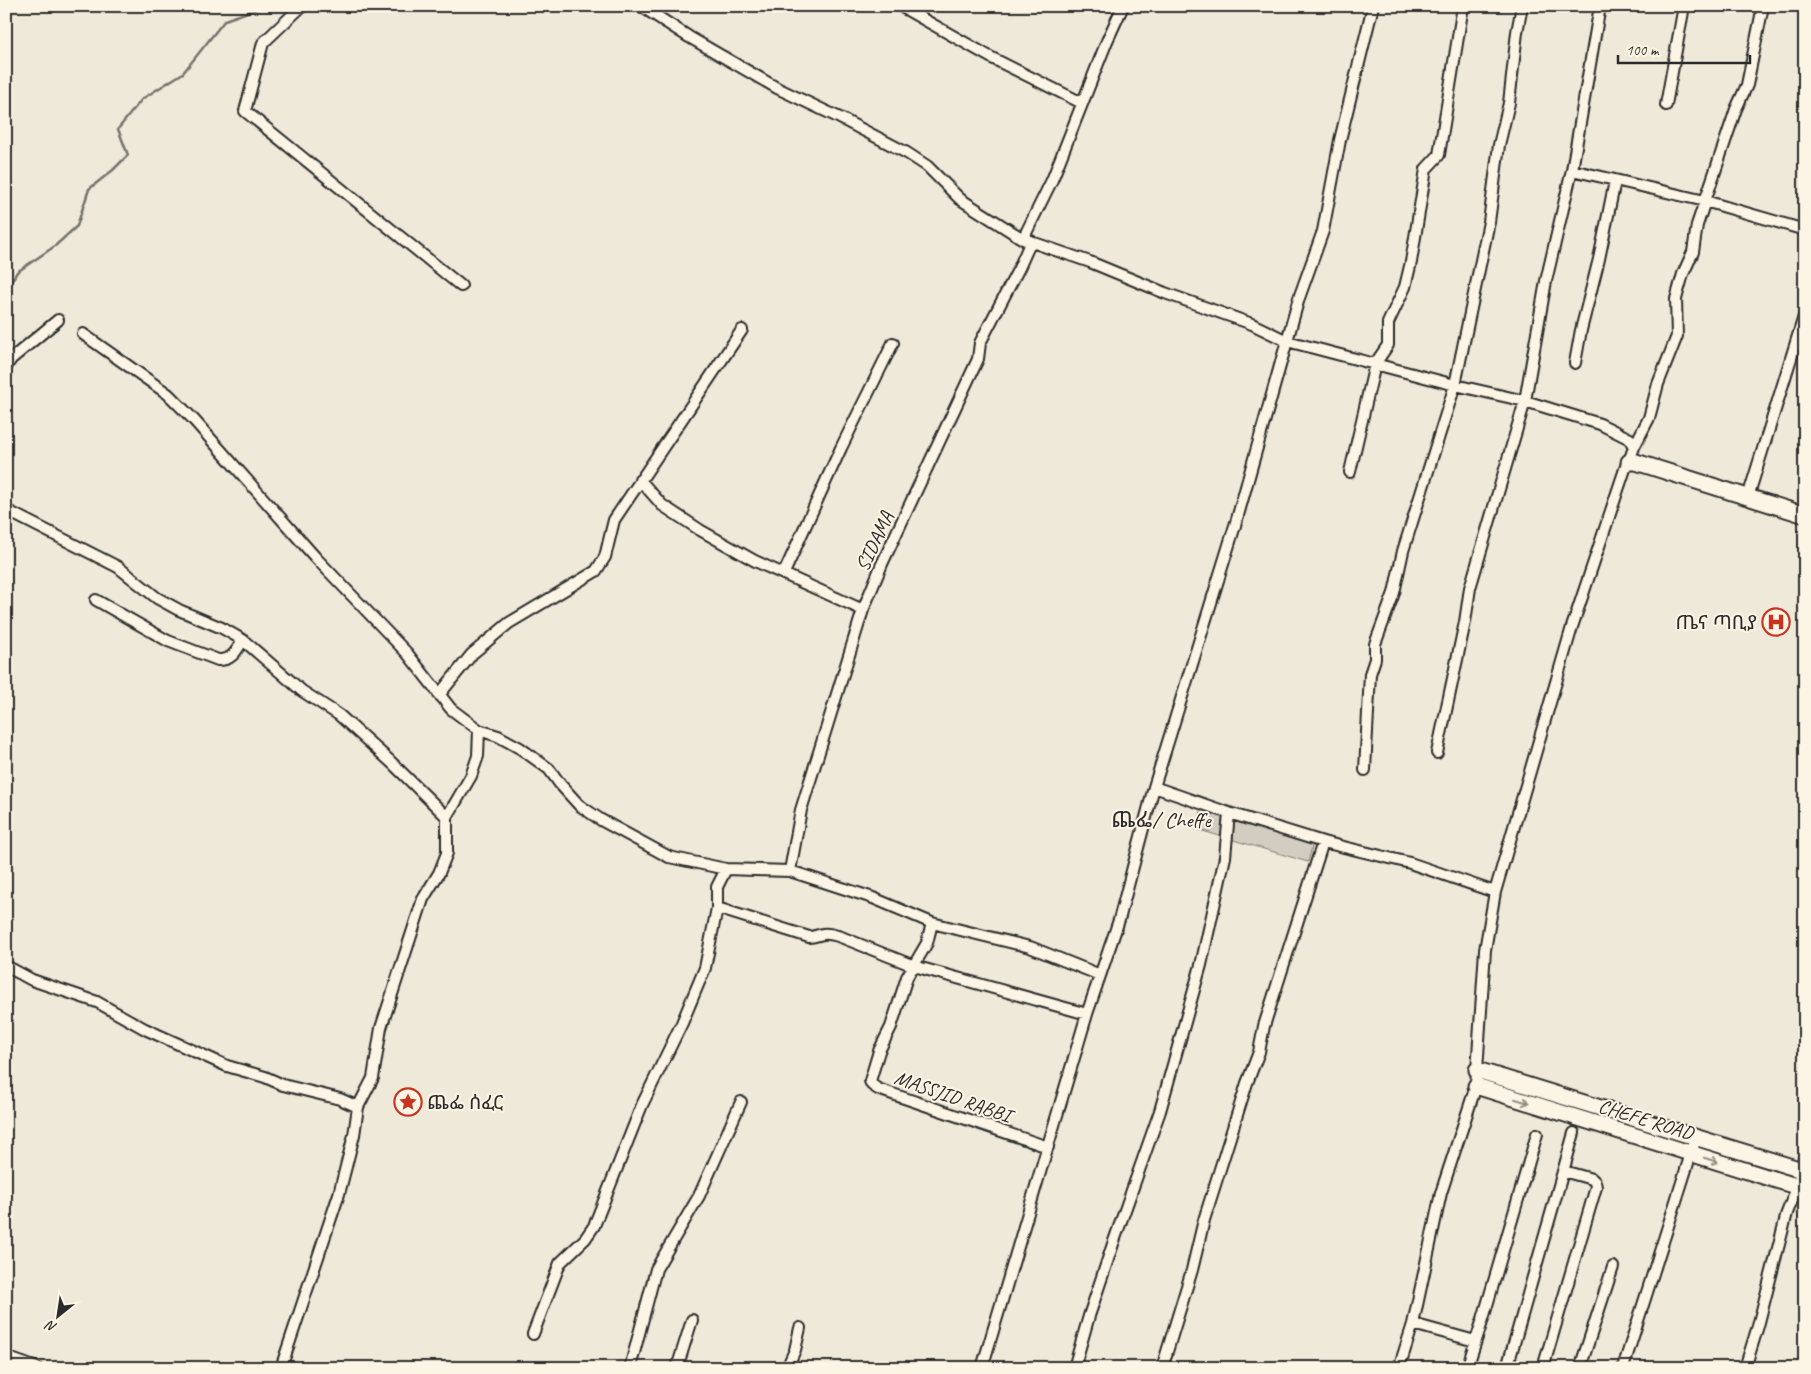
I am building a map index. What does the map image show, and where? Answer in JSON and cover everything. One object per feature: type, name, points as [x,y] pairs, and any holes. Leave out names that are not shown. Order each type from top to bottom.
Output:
[{"type":"street","points":[[302,6],[263,42],[245,111],[461,286]]},
{"type":"street","points":[[641,6],[689,38],[777,88],[907,153],[927,166],[960,199],[1027,240],[1252,324],[1287,341],[1455,385],[1525,401],[1600,424],[1630,439],[1634,446]]},
{"type":"street","points":[[900,6],[992,58],[1082,103]]},
{"type":"street","name":"SIDAMA","points":[[790,872],[801,810],[864,610],[882,564],[978,359],[980,344],[1019,268],[1027,240],[1123,6]]},
{"type":"street","points":[[982,1368],[1088,1014],[1119,920],[1154,787],[1237,518],[1299,298],[1323,231],[1340,140],[1373,6]]},
{"type":"street","points":[[1350,472],[1375,364],[1388,345],[1388,323],[1405,287],[1411,262],[1426,169],[1439,155],[1463,6]]},
{"type":"street","points":[[1365,770],[1370,674],[1376,659],[1375,644],[1394,593],[1403,551],[1455,385],[1489,222],[1499,145],[1509,103],[1517,32],[1522,6]]},
{"type":"street","points":[[1437,753],[1465,622],[1470,588],[1525,401],[1546,281],[1572,170],[1600,6]]},
{"type":"street","points":[[1666,105],[1684,6]]},
{"type":"street","points":[[1399,1368],[1413,1324],[1441,1193],[1476,1086],[1485,950],[1495,892],[1572,627],[1626,466],[1649,418],[1658,384],[1677,336],[1676,299],[1683,274],[1693,252],[1697,225],[1736,108],[1747,84],[1763,6]]},
{"type":"street","points":[[1572,170],[1705,201],[1805,230]]},
{"type":"street","points":[[1574,363],[1615,181]]},
{"type":"street","points":[[1748,497],[1805,313]]},
{"type":"street","points":[[6,367],[11,359],[58,320]]},
{"type":"street","points":[[439,695],[472,654],[509,623],[596,571],[605,557],[614,520],[742,330]]},
{"type":"street","points":[[83,334],[168,394],[194,419],[311,552],[407,652],[451,708],[479,730],[498,736],[513,744],[549,769],[579,805],[601,820],[669,857],[726,869],[790,872],[874,898],[932,922],[1030,947],[1100,975]]},
{"type":"street","points":[[784,573],[841,448],[893,343]]},
{"type":"street","points":[[1629,462],[1636,462],[1805,515]]},
{"type":"street","points":[[640,480],[662,505],[739,552],[864,610]]},
{"type":"street","points":[[6,510],[118,567],[146,591],[179,610],[222,628],[243,640],[302,691],[339,715],[390,761],[447,817]]},
{"type":"street","points":[[96,600],[168,640],[218,660],[225,660],[233,656],[243,640]]},
{"type":"street","points":[[281,1368],[339,1194],[354,1135],[358,1107],[372,1078],[381,1028],[424,898],[439,874],[447,853],[447,817],[471,776],[478,756],[479,730]]},
{"type":"street","points":[[1154,787],[1229,813],[1323,842],[1410,863],[1495,892]]},
{"type":"street","points":[[1074,1368],[1112,1244],[1163,1102],[1201,965],[1224,858],[1229,813]]},
{"type":"street","points":[[1162,1368],[1192,1270],[1204,1220],[1247,1083],[1259,1052],[1264,1026],[1323,842]]},
{"type":"street","points":[[534,1334],[560,1263],[585,1239],[594,1226],[642,1105],[682,1023],[705,968],[717,908],[717,887],[726,869]]},
{"type":"street","points":[[717,908],[809,937],[816,937],[821,934],[841,937],[914,966],[1088,1014]]},
{"type":"street","name":"MASSJID RABBI","points":[[932,922],[927,942],[906,977],[891,1027],[879,1051],[870,1081],[872,1085],[878,1089],[1048,1147]]},
{"type":"street","points":[[6,966],[32,980],[97,1002],[145,1029],[227,1066],[265,1076],[283,1085],[340,1099],[358,1107]]},
{"type":"street","name":"CHEFE ROAD","points":[[1476,1070],[1696,1138],[1804,1166]]},
{"type":"street","name":"CHEFE ROAD","points":[[1476,1086],[1801,1188]]},
{"type":"street","points":[[630,1368],[656,1269],[698,1196],[741,1102]]},
{"type":"street","points":[[1507,1368],[1574,1133]]},
{"type":"street","points":[[1466,1368],[1537,1134]]},
{"type":"street","points":[[1623,1368],[1696,1138]]},
{"type":"street","points":[[1745,1368],[1758,1326],[1787,1213],[1801,1188],[1804,1166]]},
{"type":"street","points":[[1543,1368],[1596,1187],[1592,1179],[1563,1170]]},
{"type":"street","points":[[1580,1368],[1613,1267]]},
{"type":"street","points":[[677,1368],[692,1320]]},
{"type":"street","points":[[1413,1324],[1475,1341]]},
{"type":"street","points":[[787,1368],[795,1350],[800,1328]]},
{"type":"street","points":[[6,1357],[37,1368]]},
{"type":"shaded area","points":[[1202,808],[1313,843],[1308,862],[1196,829]]},
{"type":"waterway","points":[[6,290],[17,272],[55,246],[77,226],[89,189],[128,155],[118,129],[142,99],[183,73],[225,20],[265,6]]},
{"type":"place","name":"ጤና ጣቢያ","points":[[1776,622]]},
{"type":"place","name":"ጨፌ ሰፈር","points":[[408,1102]]},
{"type":"district","name":"ጨፌ/ Cheffe","points":[[1161,819]]}]
